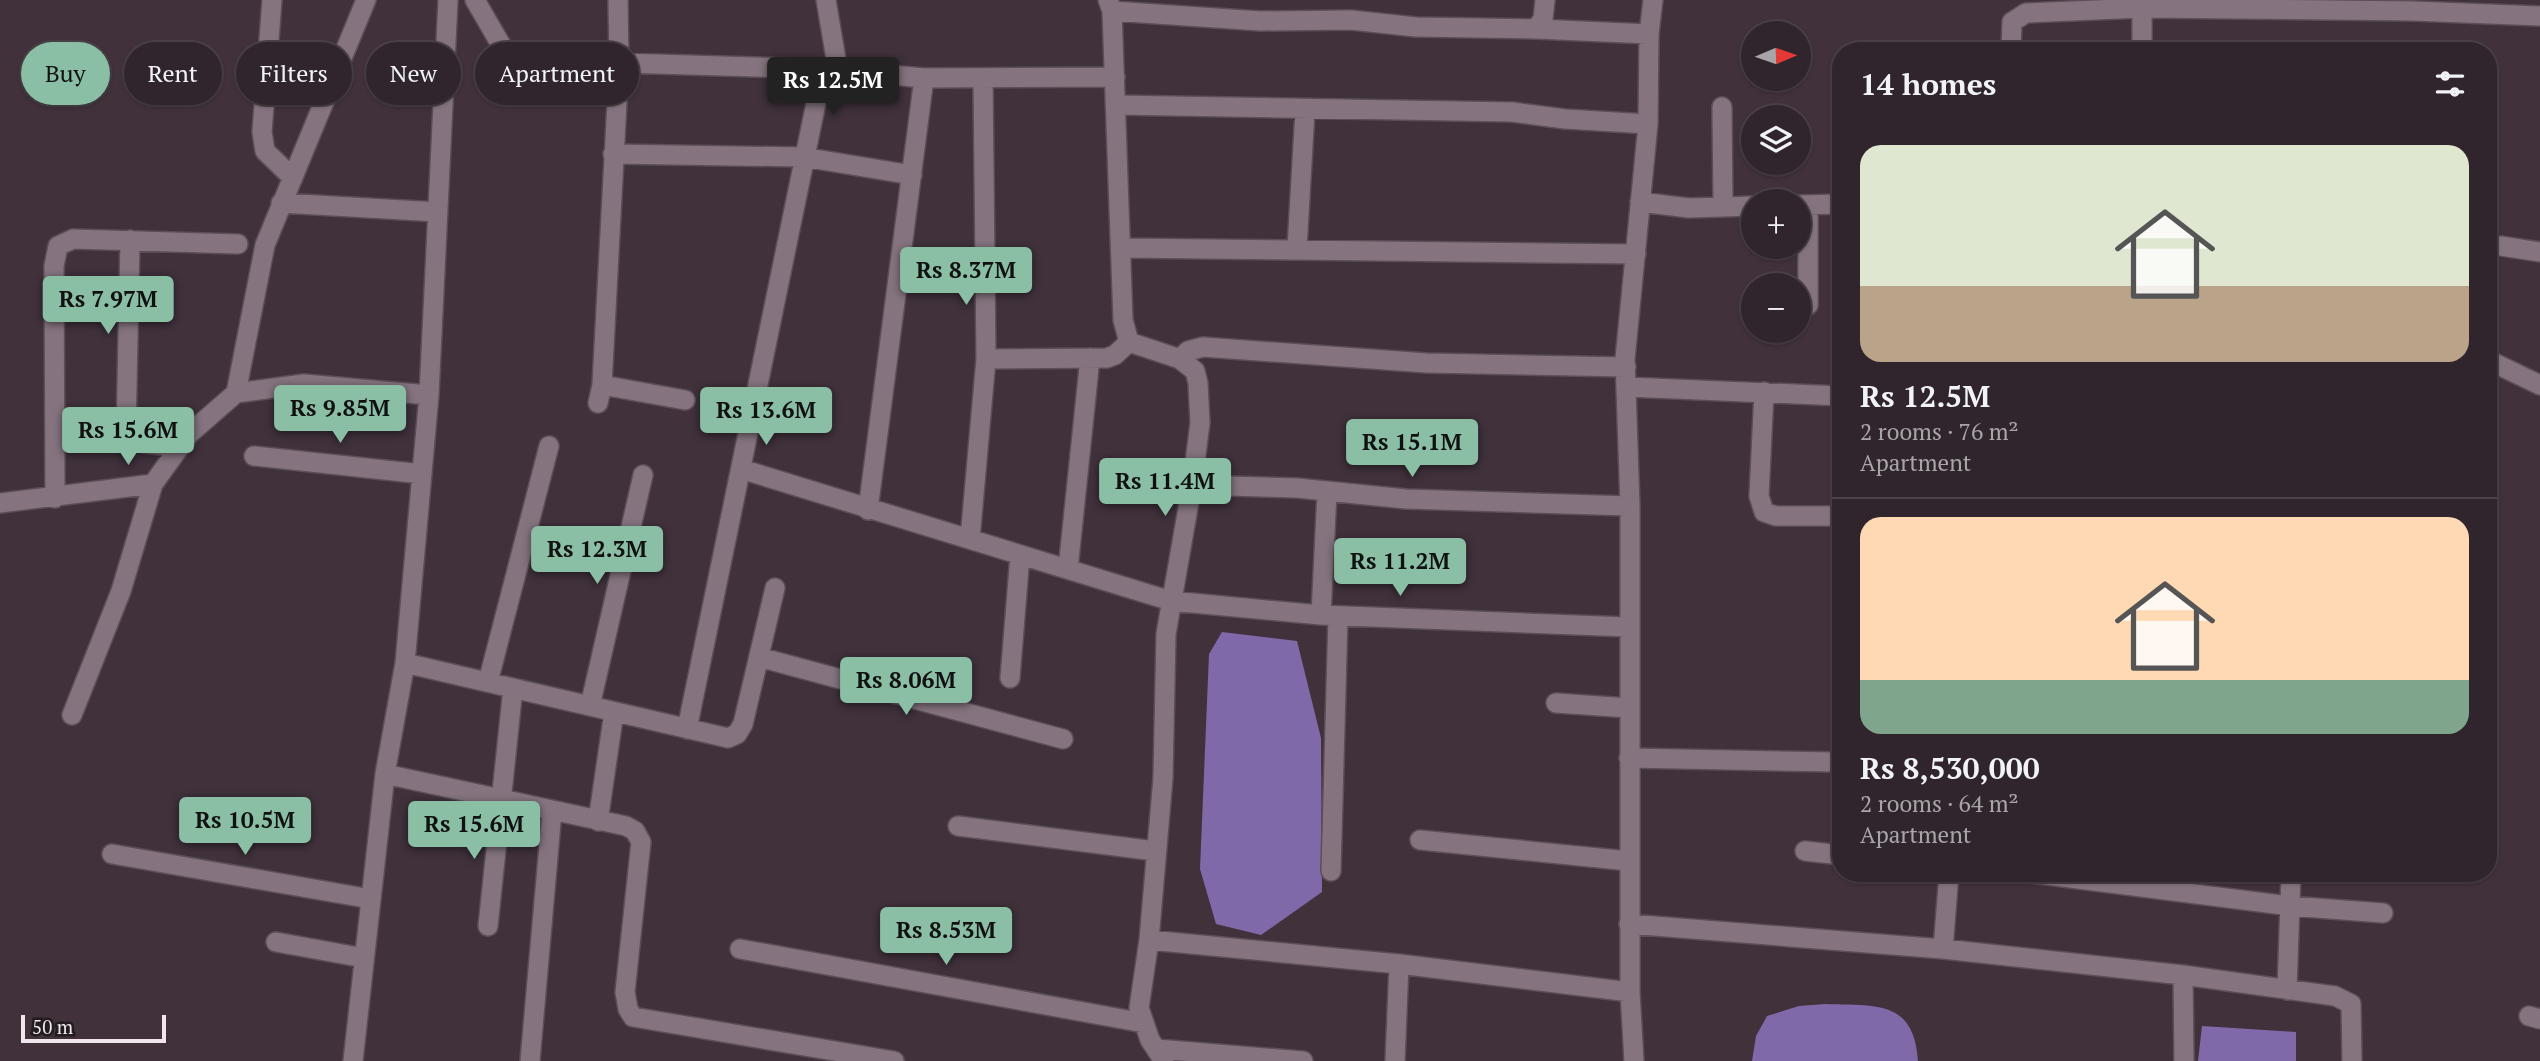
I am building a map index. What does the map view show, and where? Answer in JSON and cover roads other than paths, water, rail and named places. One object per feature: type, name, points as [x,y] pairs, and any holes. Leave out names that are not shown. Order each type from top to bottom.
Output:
[{"type":"street","points":[[272,0],[265,151],[293,178]]},
{"type":"street","points":[[236,393],[265,245],[281,203],[330,96],[366,0]]},
{"type":"street","points":[[353,1061],[385,774],[405,663],[422,474],[429,395],[448,0]]},
{"type":"street","points":[[475,0],[499,42]]},
{"type":"street","points":[[618,0],[619,42]]},
{"type":"street","points":[[687,729],[803,157],[830,70],[826,0]]},
{"type":"street","points":[[1536,29],[1543,19],[1545,0]]},
{"type":"street","points":[[1633,1061],[1629,924],[1630,506],[1627,377],[1648,124],[1649,34],[1653,0]]},
{"type":"street","points":[[1129,342],[1123,320],[1110,6],[1260,21],[1351,20],[1416,27],[1649,34]]},
{"type":"street","points":[[2011,42],[2012,22],[2026,13],[2142,8],[2413,11],[2540,16]]},
{"type":"street","points":[[2141,42],[2142,8]]},
{"type":"street","points":[[639,65],[830,70],[983,80],[1115,77]]},
{"type":"street","points":[[868,510],[925,78]]},
{"type":"street","points":[[970,539],[986,359],[983,80]]},
{"type":"street","points":[[616,105],[600,394],[685,400]]},
{"type":"street","points":[[1116,105],[1305,111],[1511,112],[1648,124]]},
{"type":"street","points":[[1722,107],[1723,206]]},
{"type":"street","points":[[1297,248],[1305,111]]},
{"type":"street","points":[[613,154],[803,157],[912,175]]},
{"type":"street","points":[[1640,202],[1689,208],[1741,206]]},
{"type":"street","points":[[281,203],[438,212]]},
{"type":"street","points":[[1811,205],[1832,204]]},
{"type":"street","points":[[55,498],[55,255],[58,246],[73,239],[238,244]]},
{"type":"street","points":[[130,240],[126,433],[144,443],[177,447]]},
{"type":"street","points":[[2501,246],[2540,252]]},
{"type":"street","points":[[1121,248],[1636,254]]},
{"type":"street","points":[[986,359],[1090,358],[1115,355],[1129,342]]},
{"type":"street","points":[[1129,342],[1180,359],[1195,371],[1200,424],[1166,634],[1163,778],[1149,940],[1139,1008],[1160,1055],[1303,1061]]},
{"type":"street","points":[[1180,359],[1188,351],[1203,347],[1627,377],[1764,392],[1832,396]]},
{"type":"street","points":[[1068,569],[1090,358]]},
{"type":"street","points":[[2497,364],[2540,385]]},
{"type":"street","points":[[72,715],[121,591],[153,484],[177,447],[236,393],[304,384],[429,395]]},
{"type":"street","points":[[1764,392],[1759,496],[1764,512],[1776,516],[1832,516]]},
{"type":"street","points":[[488,682],[549,446]]},
{"type":"street","points":[[254,456],[422,474]]},
{"type":"street","points":[[741,469],[1171,601],[1330,615],[1628,626]]},
{"type":"street","points":[[590,706],[643,475]]},
{"type":"street","points":[[0,503],[153,484]]},
{"type":"street","points":[[1192,485],[1297,488],[1406,499],[1630,506]]},
{"type":"street","points":[[1327,492],[1331,871]]},
{"type":"street","points":[[1010,678],[1020,555]]},
{"type":"street","points":[[405,663],[728,737],[737,734],[743,724],[775,588]]},
{"type":"street","points":[[759,657],[1063,739]]},
{"type":"street","points":[[488,926],[499,799],[513,688]]},
{"type":"street","points":[[1556,703],[1629,708]]},
{"type":"street","points":[[598,821],[614,712]]},
{"type":"street","points":[[1629,758],[1832,762]]},
{"type":"street","points":[[385,774],[625,826],[635,831],[642,842],[625,992],[628,1009],[633,1017],[894,1061]]},
{"type":"street","points":[[530,1061],[552,811]]},
{"type":"street","points":[[958,826],[1155,851]]},
{"type":"street","points":[[1420,839],[1629,861]]},
{"type":"street","points":[[1805,851],[1832,854]]},
{"type":"street","points":[[113,855],[371,899]]},
{"type":"street","points":[[1944,949],[1948,882]]},
{"type":"street","points":[[2100,882],[2291,906],[2383,913]]},
{"type":"street","points":[[2287,990],[2291,882]]},
{"type":"street","points":[[1629,924],[1944,949],[2183,975],[2349,1000],[2352,1061]]},
{"type":"street","points":[[1149,940],[1399,964],[1630,992]]},
{"type":"street","points":[[276,942],[365,958]]},
{"type":"street","points":[[740,949],[1144,1023]]},
{"type":"street","points":[[1395,1061],[1399,964]]},
{"type":"street","points":[[2183,975],[2184,1061]]}]
